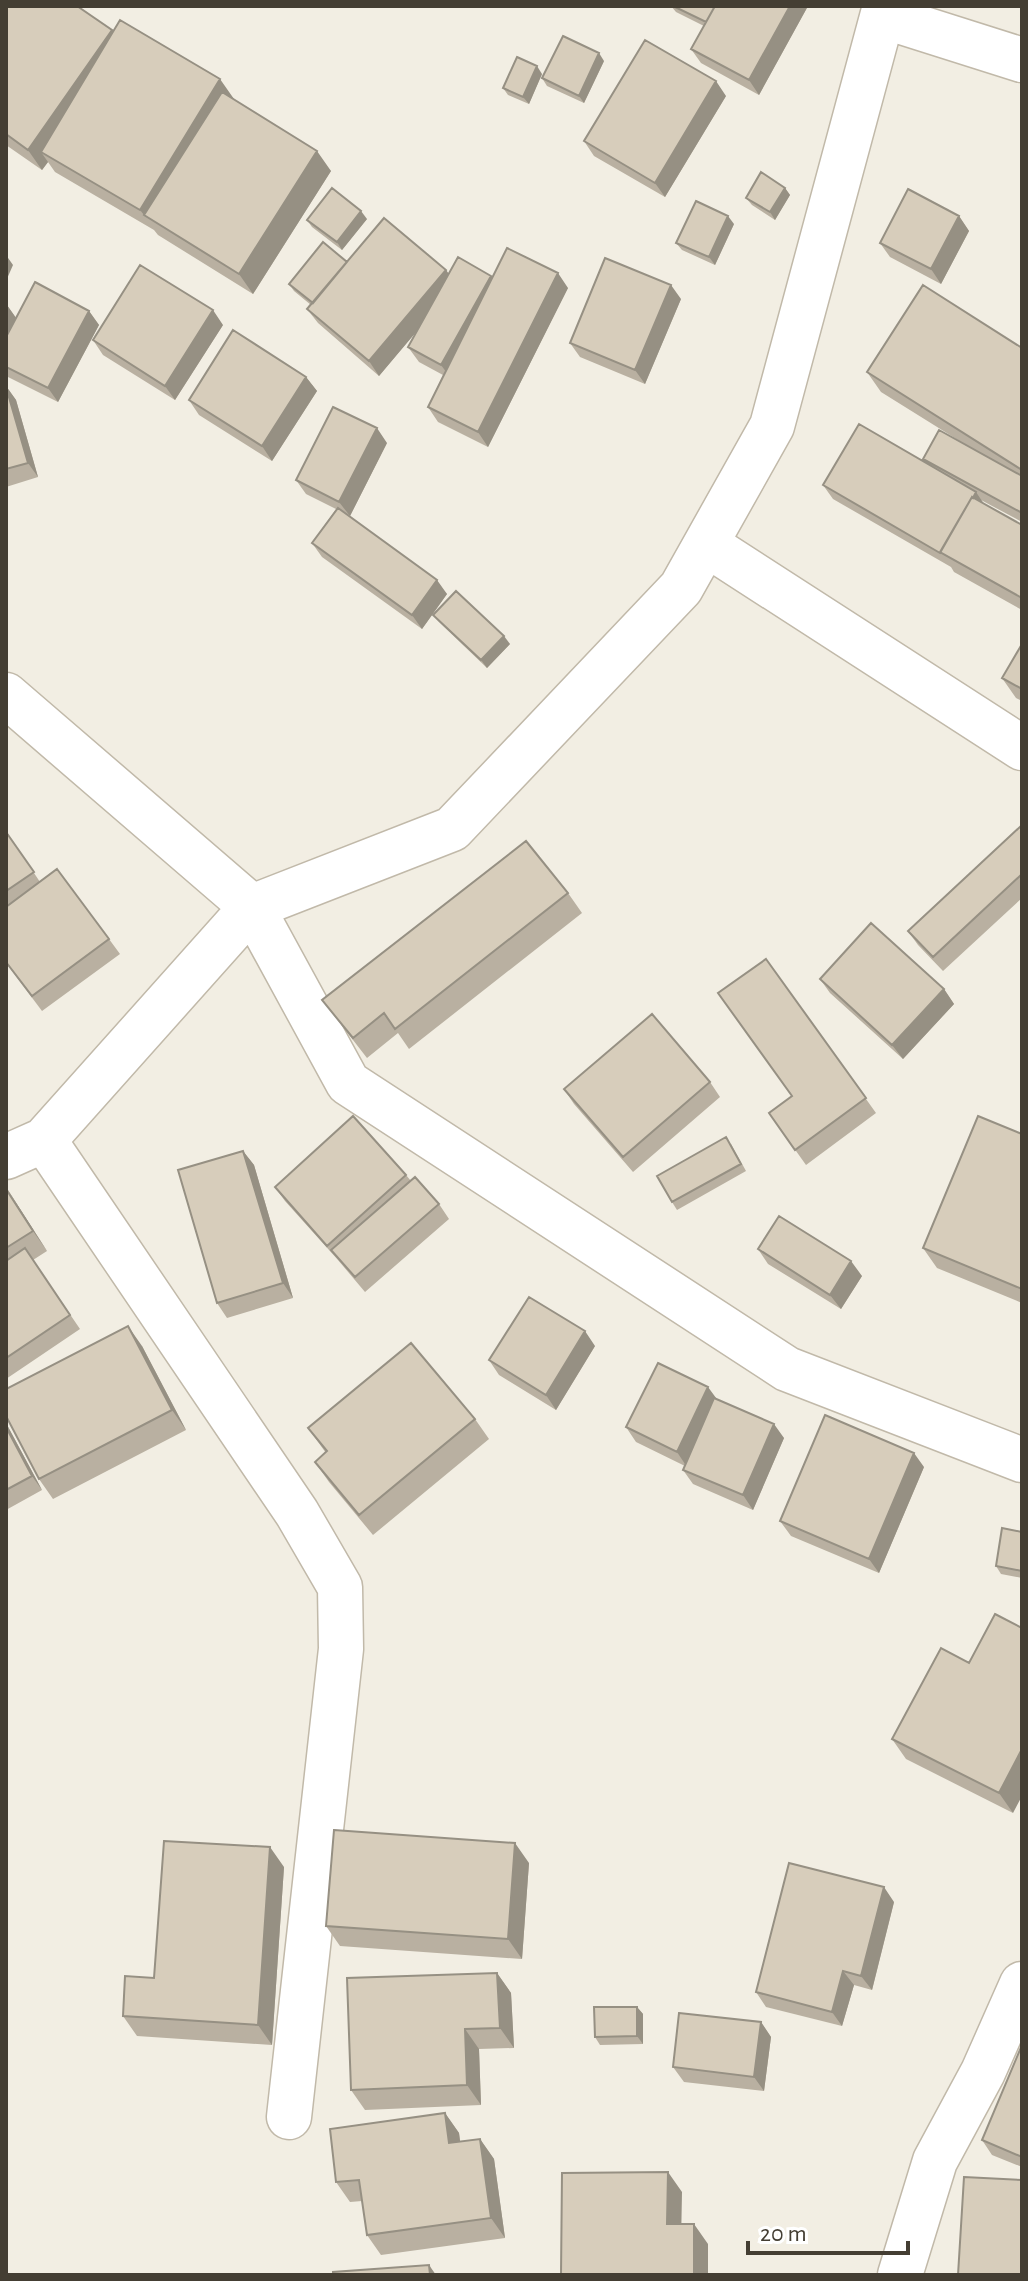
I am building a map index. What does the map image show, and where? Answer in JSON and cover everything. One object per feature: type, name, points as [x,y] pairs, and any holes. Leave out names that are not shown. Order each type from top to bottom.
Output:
[{"type":"street","points":[[289,2117],[341,1649],[340,1587],[297,1513],[25,1148],[252,907],[452,829],[681,588],[772,426],[884,11],[1022,60]]},
{"type":"street","points":[[706,544],[1022,748]]},
{"type":"street","points":[[6,695],[252,907],[348,1083],[787,1369],[1022,1460]]},
{"type":"street","points":[[900,2275],[935,2161],[983,2072],[1022,1984]]},
{"type":"building","points":[[6,6],[77,6],[112,30],[28,150],[6,134]]},
{"type":"building","points":[[673,6],[715,6],[706,22]]},
{"type":"building","points":[[715,6],[790,6],[749,80],[691,49]]},
{"type":"building","points":[[120,20],[220,79],[140,210],[41,152]]},
{"type":"building","points":[[563,36],[599,53],[579,96],[542,78]]},
{"type":"building","points":[[645,40],[716,81],[655,183],[584,141]]},
{"type":"building","points":[[517,57],[537,66],[523,97],[503,88]]},
{"type":"building","points":[[222,92],[317,151],[239,274],[144,215]]},
{"type":"building","points":[[761,172],[785,188],[770,212],[746,198]]},
{"type":"building","points":[[332,188],[361,211],[337,242],[307,220]]},
{"type":"building","points":[[908,189],[959,216],[931,269],[880,243]]},
{"type":"building","points":[[696,201],[728,216],[709,257],[676,243]]},
{"type":"building","points":[[384,218],[446,270],[369,361],[307,309]]},
{"type":"building","points":[[323,242],[347,262],[313,303],[289,284]]},
{"type":"building","points":[[507,248],[558,273],[478,432],[428,407]]},
{"type":"building","points":[[458,257],[491,276],[441,365],[408,347]]},
{"type":"building","points":[[605,258],[671,285],[635,370],[570,343]]},
{"type":"building","points":[[140,265],[213,310],[165,386],[93,340]]},
{"type":"building","points":[[35,282],[89,311],[48,388],[6,367],[6,337]]},
{"type":"building","points":[[923,285],[1022,348],[1022,470],[867,372]]},
{"type":"building","points":[[233,330],[306,377],[262,446],[189,400]]},
{"type":"building","points":[[6,387],[28,463],[6,469]]},
{"type":"building","points":[[333,407],[377,428],[339,502],[296,480]]},
{"type":"building","points":[[859,424],[976,492],[940,553],[823,485]]},
{"type":"building","points":[[939,430],[1022,476],[1022,513],[923,459]]},
{"type":"building","points":[[972,497],[1022,525],[1022,598],[940,552]]},
{"type":"building","points":[[338,508],[437,580],[412,615],[312,543]]},
{"type":"building","points":[[456,591],[504,636],[481,660],[433,615]]},
{"type":"building","points":[[1022,644],[1022,689],[1002,678]]},
{"type":"building","points":[[1022,825],[1022,874],[933,957],[908,931]]},
{"type":"building","points":[[6,832],[34,872],[6,891]]},
{"type":"building","points":[[526,841],[568,893],[395,1029],[384,1013],[353,1038],[322,1000]]},
{"type":"building","points":[[57,869],[109,939],[32,996],[6,962],[6,907]]},
{"type":"building","points":[[871,923],[944,989],[892,1045],[820,979]]},
{"type":"building","points":[[766,959],[866,1098],[795,1150],[769,1113],[792,1096],[718,993]]},
{"type":"building","points":[[652,1014],[710,1082],[623,1157],[564,1089]]},
{"type":"building","points":[[353,1116],[406,1175],[327,1246],[275,1187]]},
{"type":"building","points":[[978,1116],[1022,1134],[1022,1289],[923,1248]]},
{"type":"building","points":[[726,1137],[741,1164],[672,1202],[657,1176]]},
{"type":"building","points":[[243,1151],[283,1283],[217,1303],[178,1170]]},
{"type":"building","points":[[415,1177],[439,1204],[355,1277],[331,1250]]},
{"type":"building","points":[[6,1189],[33,1231],[6,1248]]},
{"type":"building","points":[[779,1216],[851,1261],[830,1295],[758,1249]]},
{"type":"building","points":[[25,1248],[70,1315],[6,1358],[6,1261]]},
{"type":"building","points":[[529,1297],[585,1331],[546,1395],[489,1360]]},
{"type":"building","points":[[128,1326],[172,1410],[39,1479],[6,1416],[6,1389]]},
{"type":"building","points":[[411,1343],[475,1419],[359,1515],[315,1462],[327,1451],[308,1428]]},
{"type":"building","points":[[658,1363],[708,1387],[677,1452],[626,1427]]},
{"type":"building","points":[[714,1398],[774,1424],[743,1495],[683,1470]]},
{"type":"building","points":[[825,1415],[914,1453],[869,1559],[780,1521]]},
{"type":"building","points":[[6,1427],[32,1476],[6,1490]]},
{"type":"building","points":[[1002,1528],[1022,1532],[1022,1571],[996,1566]]},
{"type":"building","points":[[995,1614],[1022,1628],[1022,1749],[999,1793],[892,1739],[941,1648],[969,1663]]},
{"type":"building","points":[[334,1830],[515,1843],[508,1939],[326,1926]]},
{"type":"building","points":[[164,1841],[270,1847],[258,2025],[123,2016],[125,1976],[154,1978]]},
{"type":"building","points":[[789,1863],[884,1887],[861,1976],[843,1971],[832,2012],[756,1992]]},
{"type":"building","points":[[497,1973],[500,2028],[465,2029],[467,2085],[351,2090],[347,1978]]},
{"type":"building","points":[[594,2007],[637,2007],[637,2036],[595,2037]]},
{"type":"building","points":[[679,2013],[761,2022],[754,2077],[673,2067]]},
{"type":"building","points":[[1022,2045],[1022,2157],[982,2140]]},
{"type":"building","points":[[445,2113],[449,2143],[480,2139],[491,2218],[367,2235],[359,2180],[336,2182],[330,2129]]},
{"type":"building","points":[[668,2172],[667,2224],[694,2224],[694,2275],[561,2275],[562,2173]]},
{"type":"building","points":[[964,2177],[1022,2180],[1022,2275],[958,2275]]},
{"type":"building","points":[[429,2265],[430,2275],[333,2275],[333,2272]]}]
